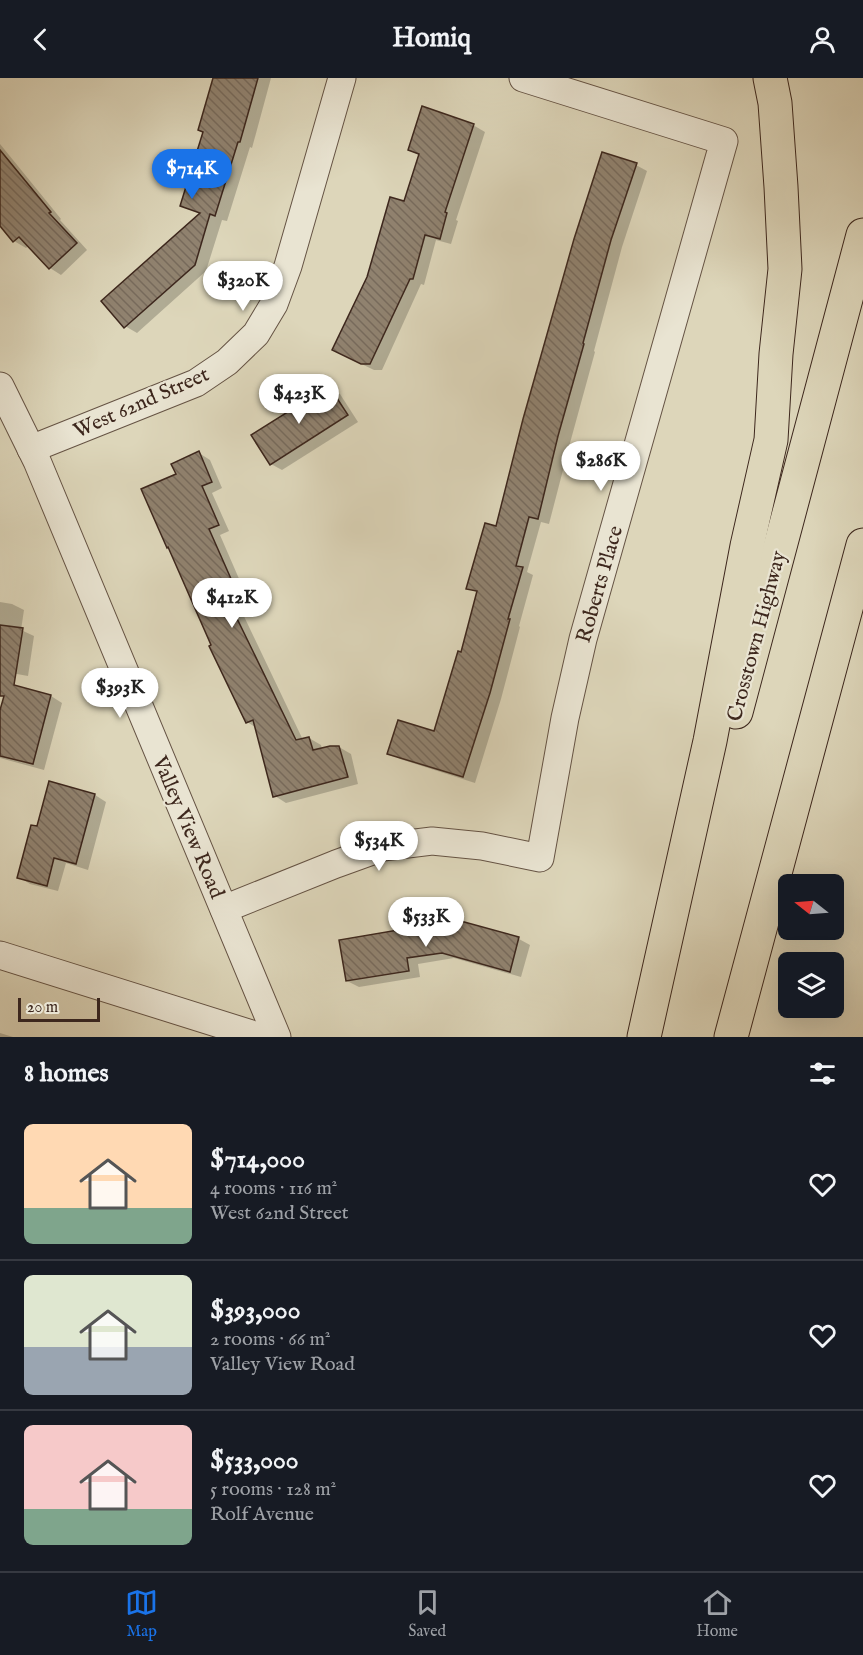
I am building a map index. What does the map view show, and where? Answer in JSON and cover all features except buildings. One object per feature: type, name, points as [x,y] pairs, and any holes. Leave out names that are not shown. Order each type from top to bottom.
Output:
[{"type":"highway","points":[[646,1037],[710,741],[747,546],[771,440],[776,354],[785,269],[775,103],[770,78]]},
{"type":"highway","name":"Crosstown Highway","points":[[646,1037],[687,894],[863,235]]},
{"type":"highway","points":[[731,1037],[863,545]]},
{"type":"highway","points":[[845,610],[863,565]]},
{"type":"street","name":"West 62nd Street","points":[[31,449],[196,383],[227,362],[256,334],[274,304],[288,266],[342,78]]},
{"type":"street","name":"Roberts Place","points":[[224,909],[383,847],[432,841],[482,846],[540,858],[565,718],[583,639],[724,141],[524,78]]},
{"type":"street","name":"Valley View Road","points":[[0,386],[31,449],[277,1037]]},
{"type":"street","points":[[0,955],[261,1037]]}]
